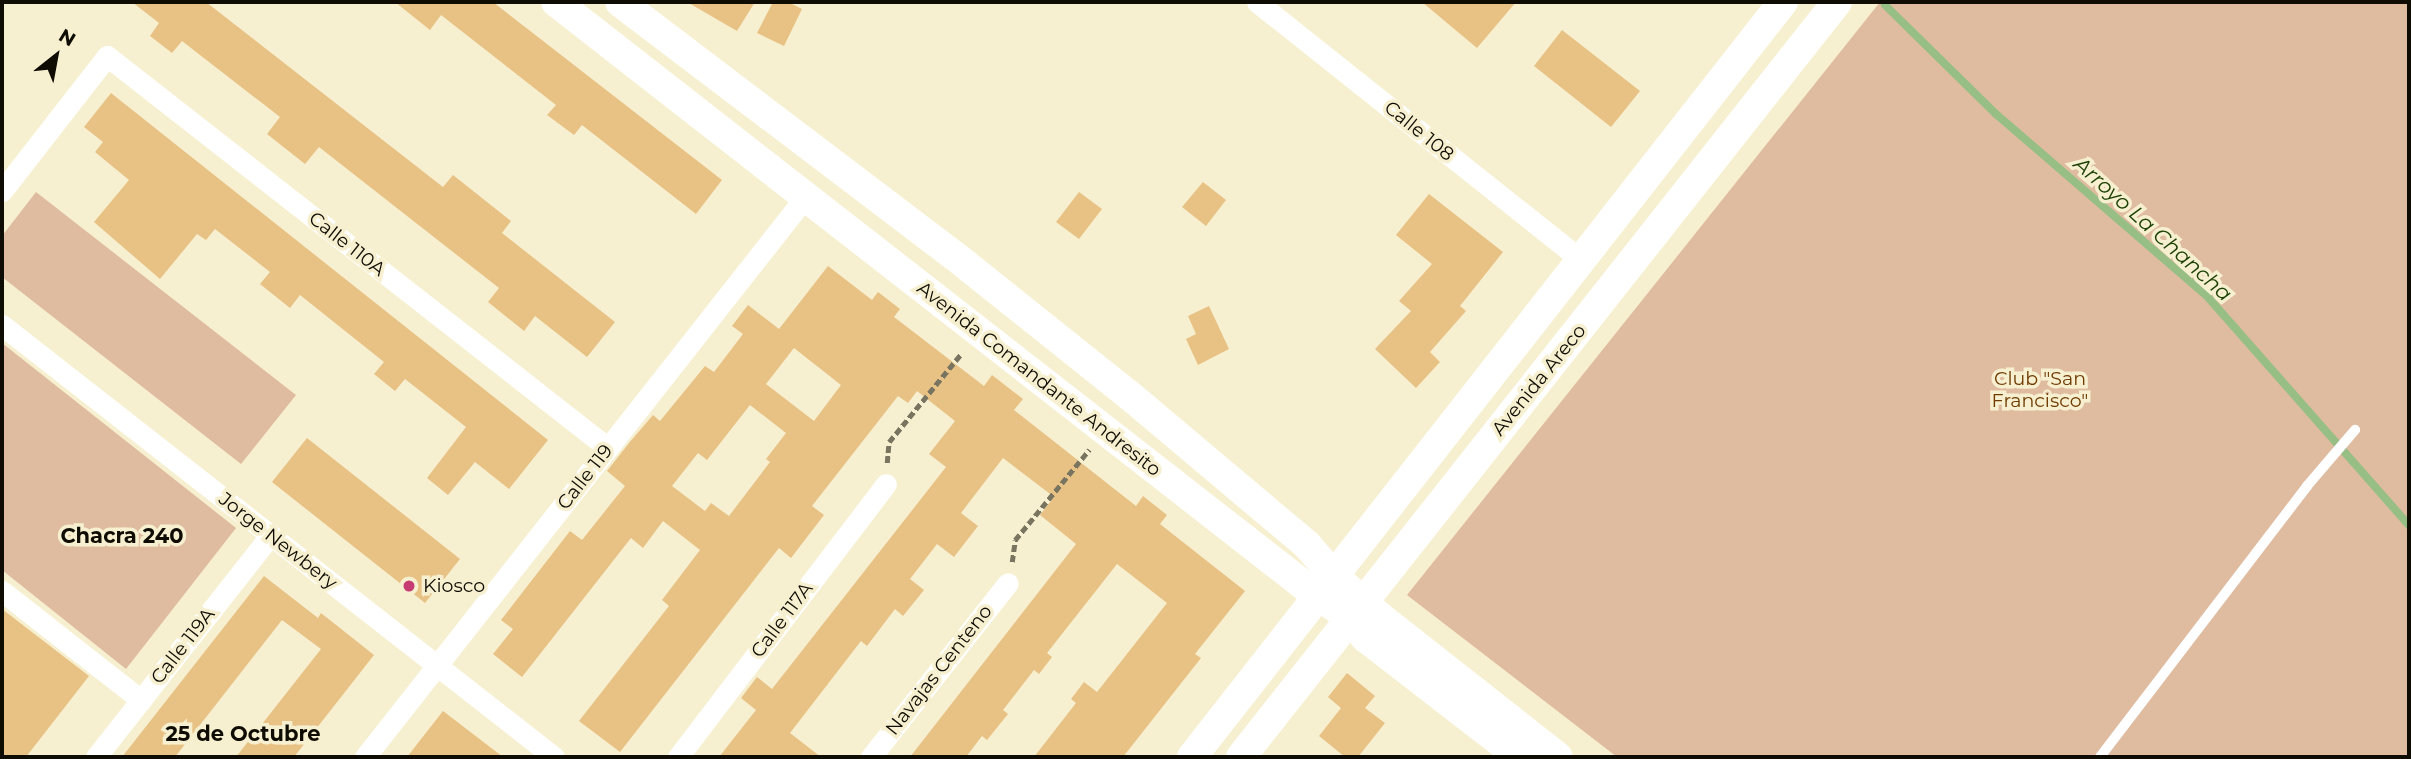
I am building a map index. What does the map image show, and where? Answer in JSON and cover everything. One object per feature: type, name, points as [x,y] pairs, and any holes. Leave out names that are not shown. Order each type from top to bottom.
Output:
[{"type":"main road","name":"Avenida Comandante Andresito","points":[[556,2],[1105,430],[1326,586],[1558,757]]},
{"type":"main road","name":"Avenida Comandante Andresito","points":[[620,2],[966,265],[1129,395],[1307,545],[1326,586]]},
{"type":"main road","name":"Avenida Areco","points":[[1192,757],[1783,2]]},
{"type":"main road","name":"Avenida Areco","points":[[1241,757],[1355,609],[1837,2]]},
{"type":"main road","name":"Avenida Comandante Andresito","points":[[1355,609],[1366,638],[1520,757]]},
{"type":"street","name":"Calle 108","points":[[1257,2],[1581,260]]},
{"type":"street","name":"Calle 110A","points":[[2,191],[107,56],[608,448]]},
{"type":"street","name":"Calle 119","points":[[365,757],[806,197]]},
{"type":"street","name":"Jorge Newbery","points":[[2,324],[554,757]]},
{"type":"street","name":"Calle 117A","points":[[678,757],[886,484]]},
{"type":"street","name":"Calle 119A","points":[[96,757],[271,535]]},
{"type":"street","name":"Navajas Centeno","points":[[870,757],[1008,583]]},
{"type":"street","points":[[2,591],[141,700]]},
{"type":"lane","points":[[2100,757],[2307,486],[2355,430]]},
{"type":"path","points":[[886,484],[889,442],[979,332]]},
{"type":"path","points":[[1008,583],[1016,540],[1105,430]]},
{"type":"green space","name":"Club \"San Francisco\"","points":[[1880,2],[2409,2],[2409,757],[1617,757],[1407,595]]},
{"type":"green space","points":[[36,192],[296,395],[241,464],[2,277],[2,236]]},
{"type":"green space","points":[[2,343],[236,528],[126,669],[2,570]]},
{"type":"building","points":[[132,2],[206,2],[443,187],[453,175],[511,221],[502,233],[615,322],[587,357],[535,316],[524,331],[488,302],[499,288],[319,147],[305,164],[267,134],[280,117],[182,41],[172,53],[150,36],[159,23]]},
{"type":"building","points":[[395,2],[493,2],[722,180],[696,214],[582,125],[574,135],[547,115],[556,105],[441,15],[430,30]]},
{"type":"building","points":[[687,2],[755,2],[737,31]]},
{"type":"building","points":[[773,2],[788,2],[802,9],[784,46],[757,33]]},
{"type":"building","points":[[1422,2],[1516,2],[1477,48]]},
{"type":"building","points":[[1562,30],[1640,91],[1611,127],[1534,66]]},
{"type":"building","points":[[111,93],[548,440],[509,489],[475,462],[448,495],[427,478],[466,427],[405,379],[395,391],[374,374],[384,362],[300,295],[290,308],[260,284],[270,272],[215,229],[206,240],[197,234],[160,279],[94,222],[129,180],[95,152],[103,142],[84,127]]},
{"type":"building","points":[[1203,182],[1226,200],[1206,226],[1182,207]]},
{"type":"building","points":[[1079,192],[1102,209],[1079,239],[1056,222]]},
{"type":"building","points":[[1429,194],[1503,252],[1460,306],[1466,311],[1430,352],[1440,362],[1416,388],[1375,349],[1411,311],[1399,301],[1432,264],[1396,235]]},
{"type":"building","points":[[828,266],[872,300],[878,292],[900,309],[894,317],[984,386],[992,375],[1023,399],[1014,410],[1136,506],[1143,496],[1167,515],[1160,524],[1245,591],[1195,654],[1201,658],[1123,757],[1034,757],[1076,703],[1071,699],[1084,682],[1097,692],[1167,603],[1117,564],[1047,653],[1052,657],[1039,674],[1034,670],[1003,710],[1008,714],[987,740],[982,736],[966,757],[910,757],[1076,544],[1040,515],[1054,497],[1003,458],[961,513],[978,526],[954,557],[937,544],[910,579],[924,590],[903,616],[895,609],[867,646],[861,641],[790,733],[821,757],[719,757],[756,710],[741,698],[757,677],[772,689],[946,467],[929,454],[955,421],[917,391],[908,403],[898,396],[812,506],[824,515],[791,558],[779,548],[620,752],[579,721],[669,606],[662,600],[700,550],[663,521],[643,548],[631,538],[522,677],[493,654],[513,629],[501,620],[570,531],[582,540],[625,486],[607,471],[653,415],[660,421],[705,366],[714,372],[743,334],[732,326],[748,305],[779,329]],"holes":[[[794,348],[841,385],[814,421],[766,384]],[[750,405],[786,433],[766,459],[770,462],[729,516],[711,503],[705,511],[672,486],[698,453],[707,460]]]},
{"type":"building","points":[[1209,306],[1229,349],[1198,365],[1186,339],[1196,334],[1188,316]]},
{"type":"building","points":[[307,438],[460,559],[425,603],[272,482]]},
{"type":"building","points":[[264,576],[318,618],[321,613],[374,655],[294,757],[236,757],[321,649],[282,620],[175,757],[122,757]]},
{"type":"building","points":[[2,609],[89,676],[26,757],[2,757]]},
{"type":"building","points":[[1347,673],[1375,696],[1365,708],[1385,723],[1358,757],[1345,757],[1319,736],[1341,708],[1328,697]]},
{"type":"building","points":[[443,711],[503,757],[407,757]]},
{"type":"waterway","name":"Arroyo La Chancha","points":[[1885,5],[1996,114],[2206,295],[2409,525]]},
{"type":"place","name":"Kiosco","points":[[409,586]]},
{"type":"district","name":"Chacra 240","points":[[122,536]]},
{"type":"district","name":"25 de Octubre","points":[[243,734]]}]
